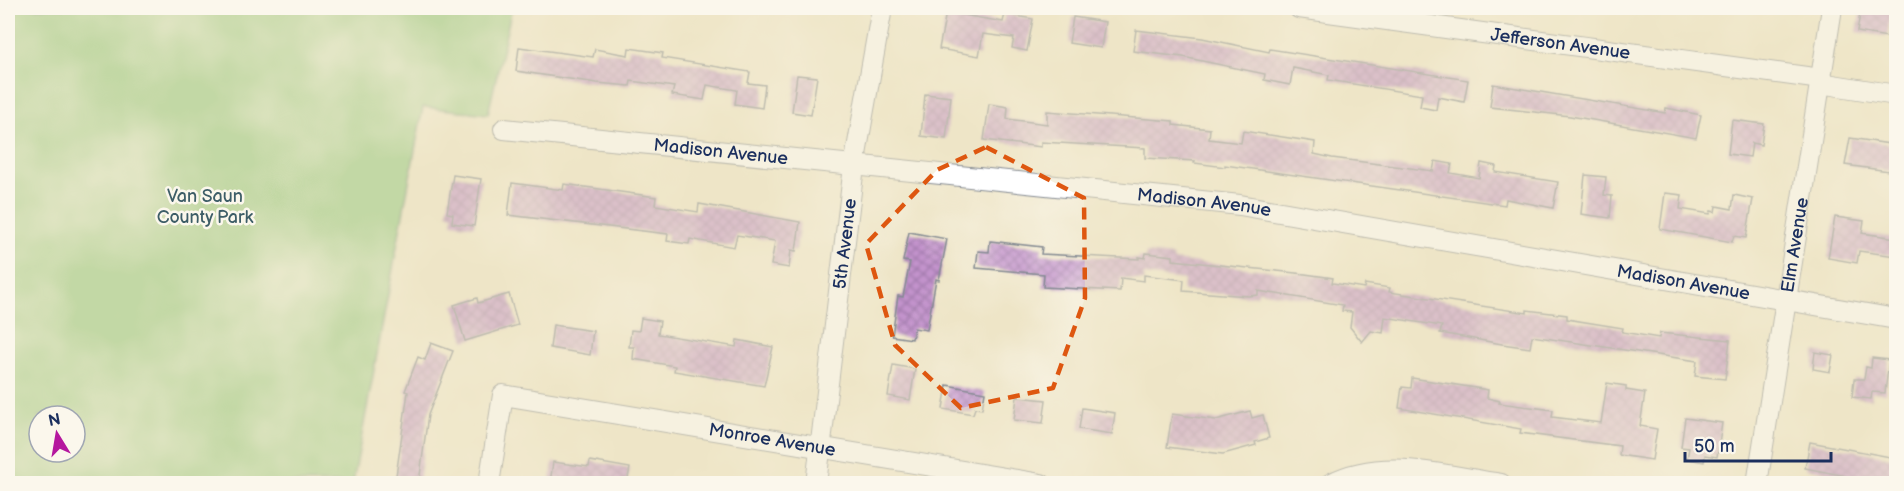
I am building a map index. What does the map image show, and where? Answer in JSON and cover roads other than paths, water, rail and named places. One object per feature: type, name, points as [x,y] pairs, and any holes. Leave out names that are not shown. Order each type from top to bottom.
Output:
[{"type":"street","name":"5th Avenue","points":[[816,483],[854,166],[882,8]]},
{"type":"street","name":"Jefferson Avenue","points":[[1299,8],[1821,81],[1896,95]]},
{"type":"street","name":"Elm Avenue","points":[[1757,483],[1832,8]]},
{"type":"street","name":"Madison Avenue","points":[[504,129],[1240,205],[1786,302],[1896,319]]},
{"type":"street","name":"Monroe Avenue","points":[[489,483],[503,395],[1041,483]]},
{"type":"street","points":[[1330,483],[1368,469],[1388,468],[1501,483]]},
{"type":"park label","name":"Van Saun County Park","points":[[205,206]]}]
